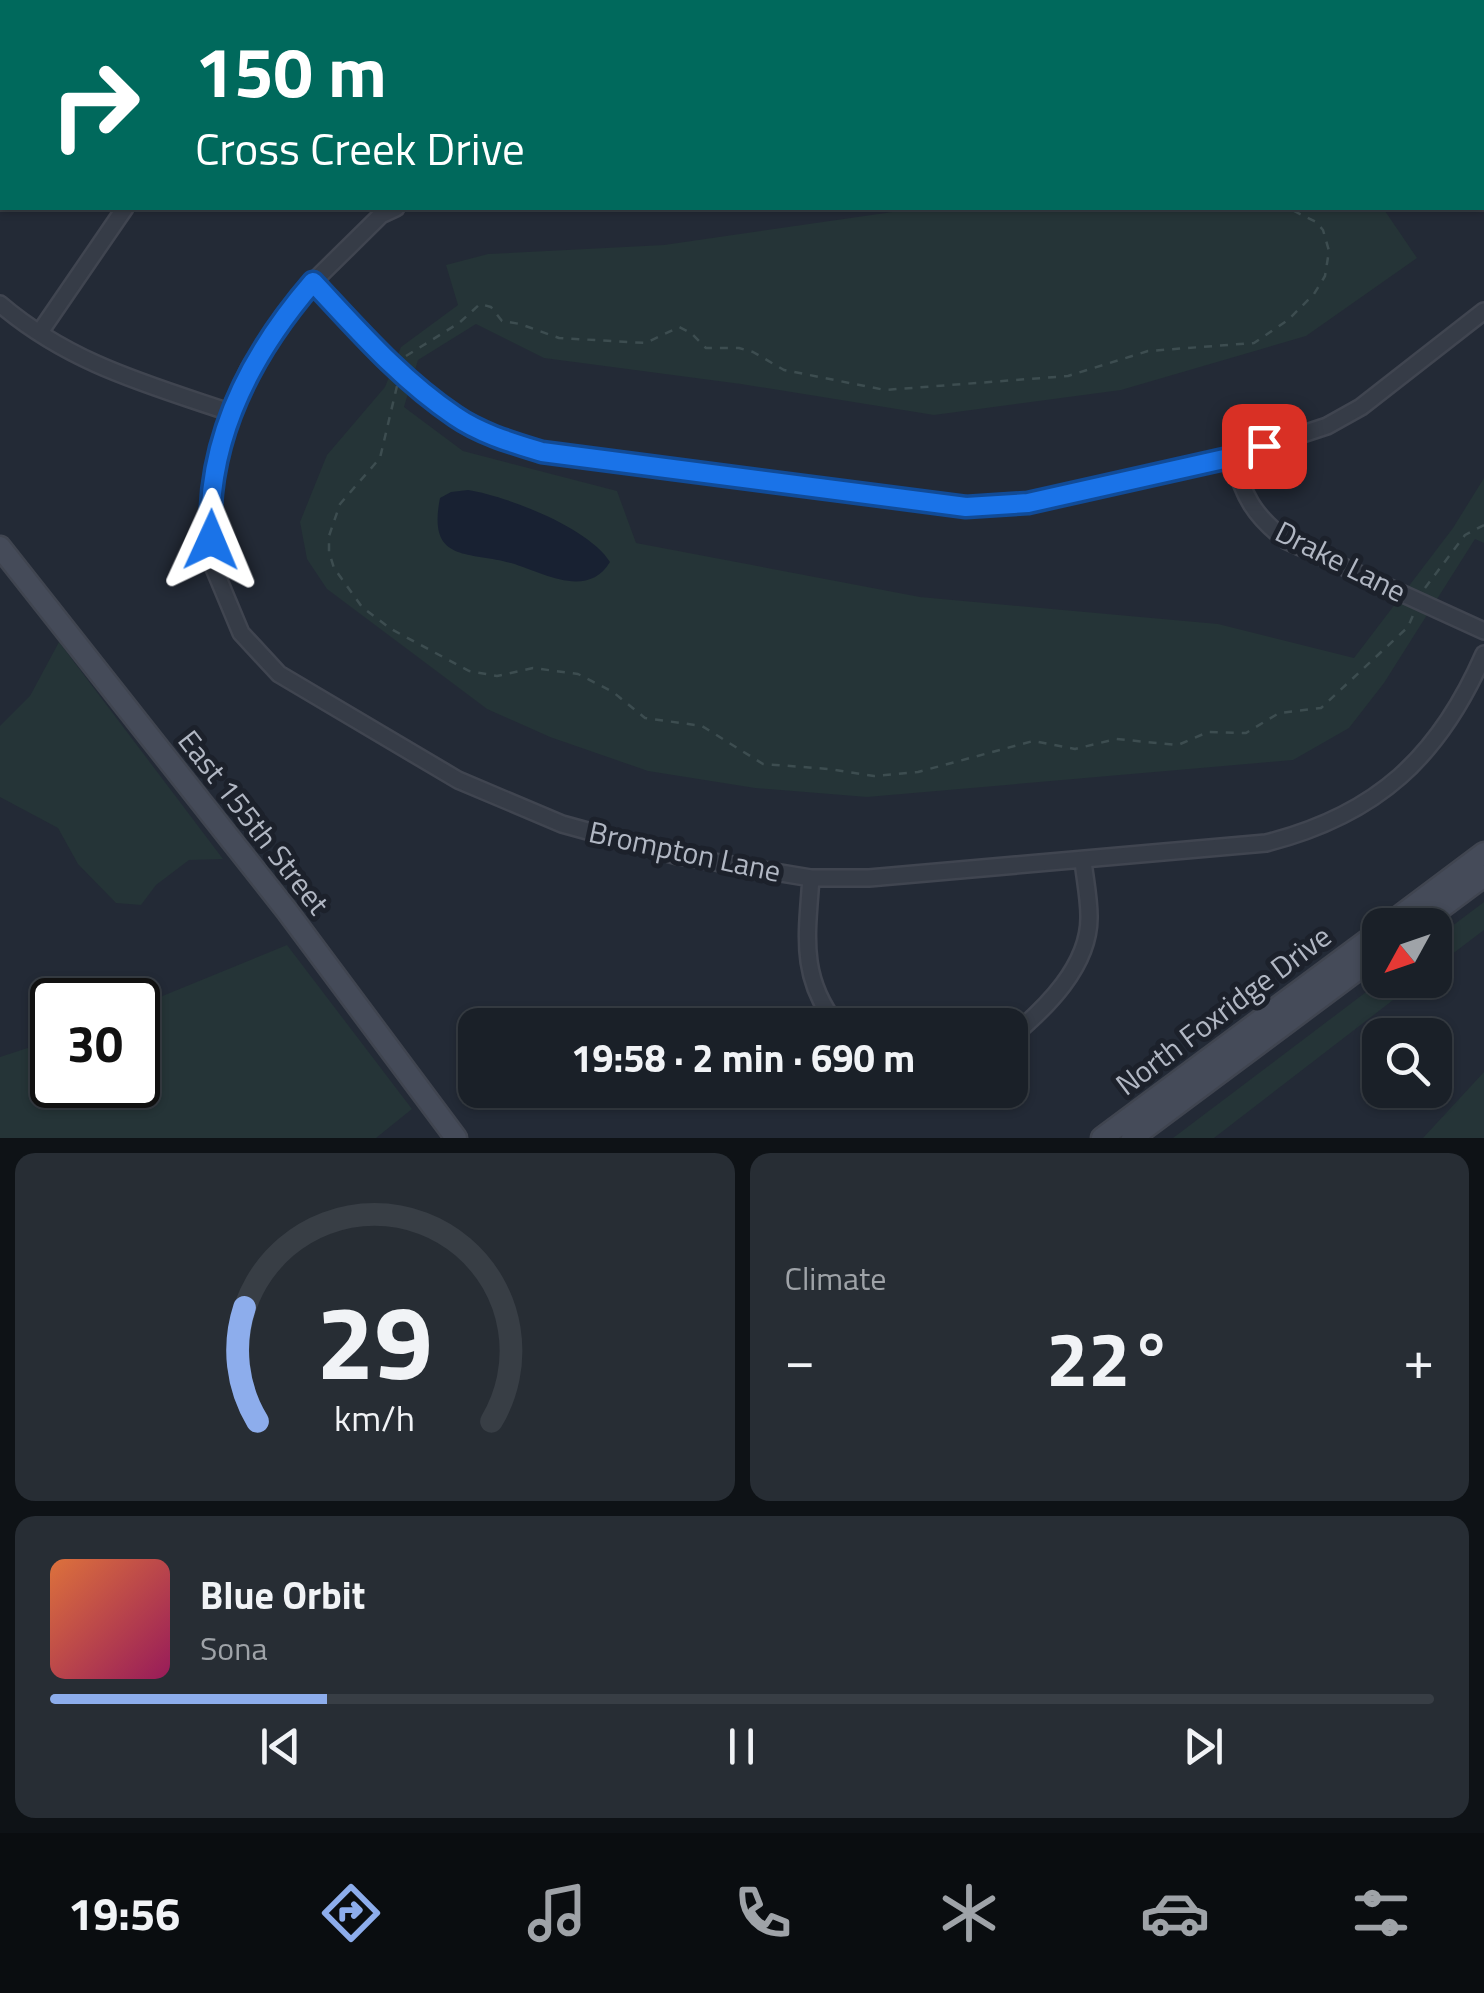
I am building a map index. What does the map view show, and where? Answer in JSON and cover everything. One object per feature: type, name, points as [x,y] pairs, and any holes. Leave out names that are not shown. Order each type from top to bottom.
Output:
[{"type":"street","points":[[40,332],[124,210]]},
{"type":"street","name":"Brompton Lane","points":[[384,210],[283,316],[257,356],[229,412],[210,512],[213,566],[241,633],[279,674],[458,780],[562,824],[678,856],[811,878],[869,878],[1266,844],[1310,832],[1361,806],[1422,757],[1465,696],[1484,654]]},
{"type":"street","points":[[313,282],[401,372],[456,418],[495,436],[542,452],[966,507],[1028,503],[1233,457],[1327,426],[1361,407],[1484,310]]},
{"type":"street","points":[[0,304],[71,354],[229,412]]},
{"type":"street","name":"Drake Lane","points":[[1233,457],[1242,493],[1267,526],[1287,541],[1484,631]]},
{"type":"street","name":"East 155th Street","points":[[0,547],[286,911],[456,1138]]},
{"type":"street","points":[[1411,908],[1484,853]]},
{"type":"street","points":[[1028,1020],[1062,986],[1083,954],[1089,919],[1083,861]]},
{"type":"street","points":[[1441,908],[1484,876]]},
{"type":"street","points":[[811,878],[806,950],[812,982],[824,1008]]},
{"type":"street","name":"North Foxridge Drive","points":[[1102,1138],[1362,944]]},
{"type":"street","name":"North Foxridge Drive","points":[[1132,1138],[1362,967]]},
{"type":"path","points":[[1292,210],[1316,222],[1329,250],[1325,276],[1314,294],[1288,320],[1254,343],[1148,351],[1056,378],[885,390],[784,370],[738,348],[706,348],[685,328],[679,327],[646,344],[559,338],[502,321],[491,307],[480,304],[400,363],[380,458],[340,504],[329,536],[334,568],[362,607],[390,629],[468,671],[497,676],[533,668],[578,674],[613,692],[645,718],[702,726],[763,764],[829,768],[874,776],[918,772],[1033,741],[1075,749],[1116,739],[1178,745],[1208,732],[1246,733],[1279,713],[1321,708],[1408,627],[1431,576],[1474,527],[1484,525]]},
{"type":"shaded area","points":[[906,210],[1384,210],[1417,258],[1306,336],[1121,390],[934,415],[544,358],[476,324],[418,360],[404,407],[463,451],[617,491],[636,543],[920,597],[1218,624],[1354,658],[1453,528],[1484,478],[1484,543],[1475,539],[1384,683],[1349,728],[1293,760],[867,797],[755,788],[648,771],[550,737],[487,709],[327,589],[307,559],[300,522],[327,455],[385,387],[401,347],[458,305],[446,265],[488,254],[664,245]]},
{"type":"shaded area","points":[[59,642],[223,859],[189,860],[156,885],[141,905],[116,903],[78,864],[58,828],[0,797],[0,726],[30,696]]},
{"type":"shaded area","points":[[1484,902],[1484,930],[1452,954],[1452,926]]},
{"type":"shaded area","points":[[287,945],[412,1109],[376,1138],[0,1138],[0,1057],[30,1047],[30,1108],[160,1108],[160,997]]},
{"type":"shaded area","points":[[1362,995],[1396,998],[1370,1018],[1362,1018],[1362,1024],[1214,1138],[1173,1138]]},
{"type":"shaded area","points":[[1484,1072],[1484,1138],[1423,1138]]},
{"type":"water","points":[[468,490],[504,499],[566,526],[599,549],[610,562],[589,579],[564,580],[454,550],[440,534],[440,498]]},
{"type":"route","points":[[211,540],[215,471],[229,412],[266,342],[313,282],[405,376],[456,418],[542,452],[966,507],[1028,503],[1233,457],[1264,446]]}]
